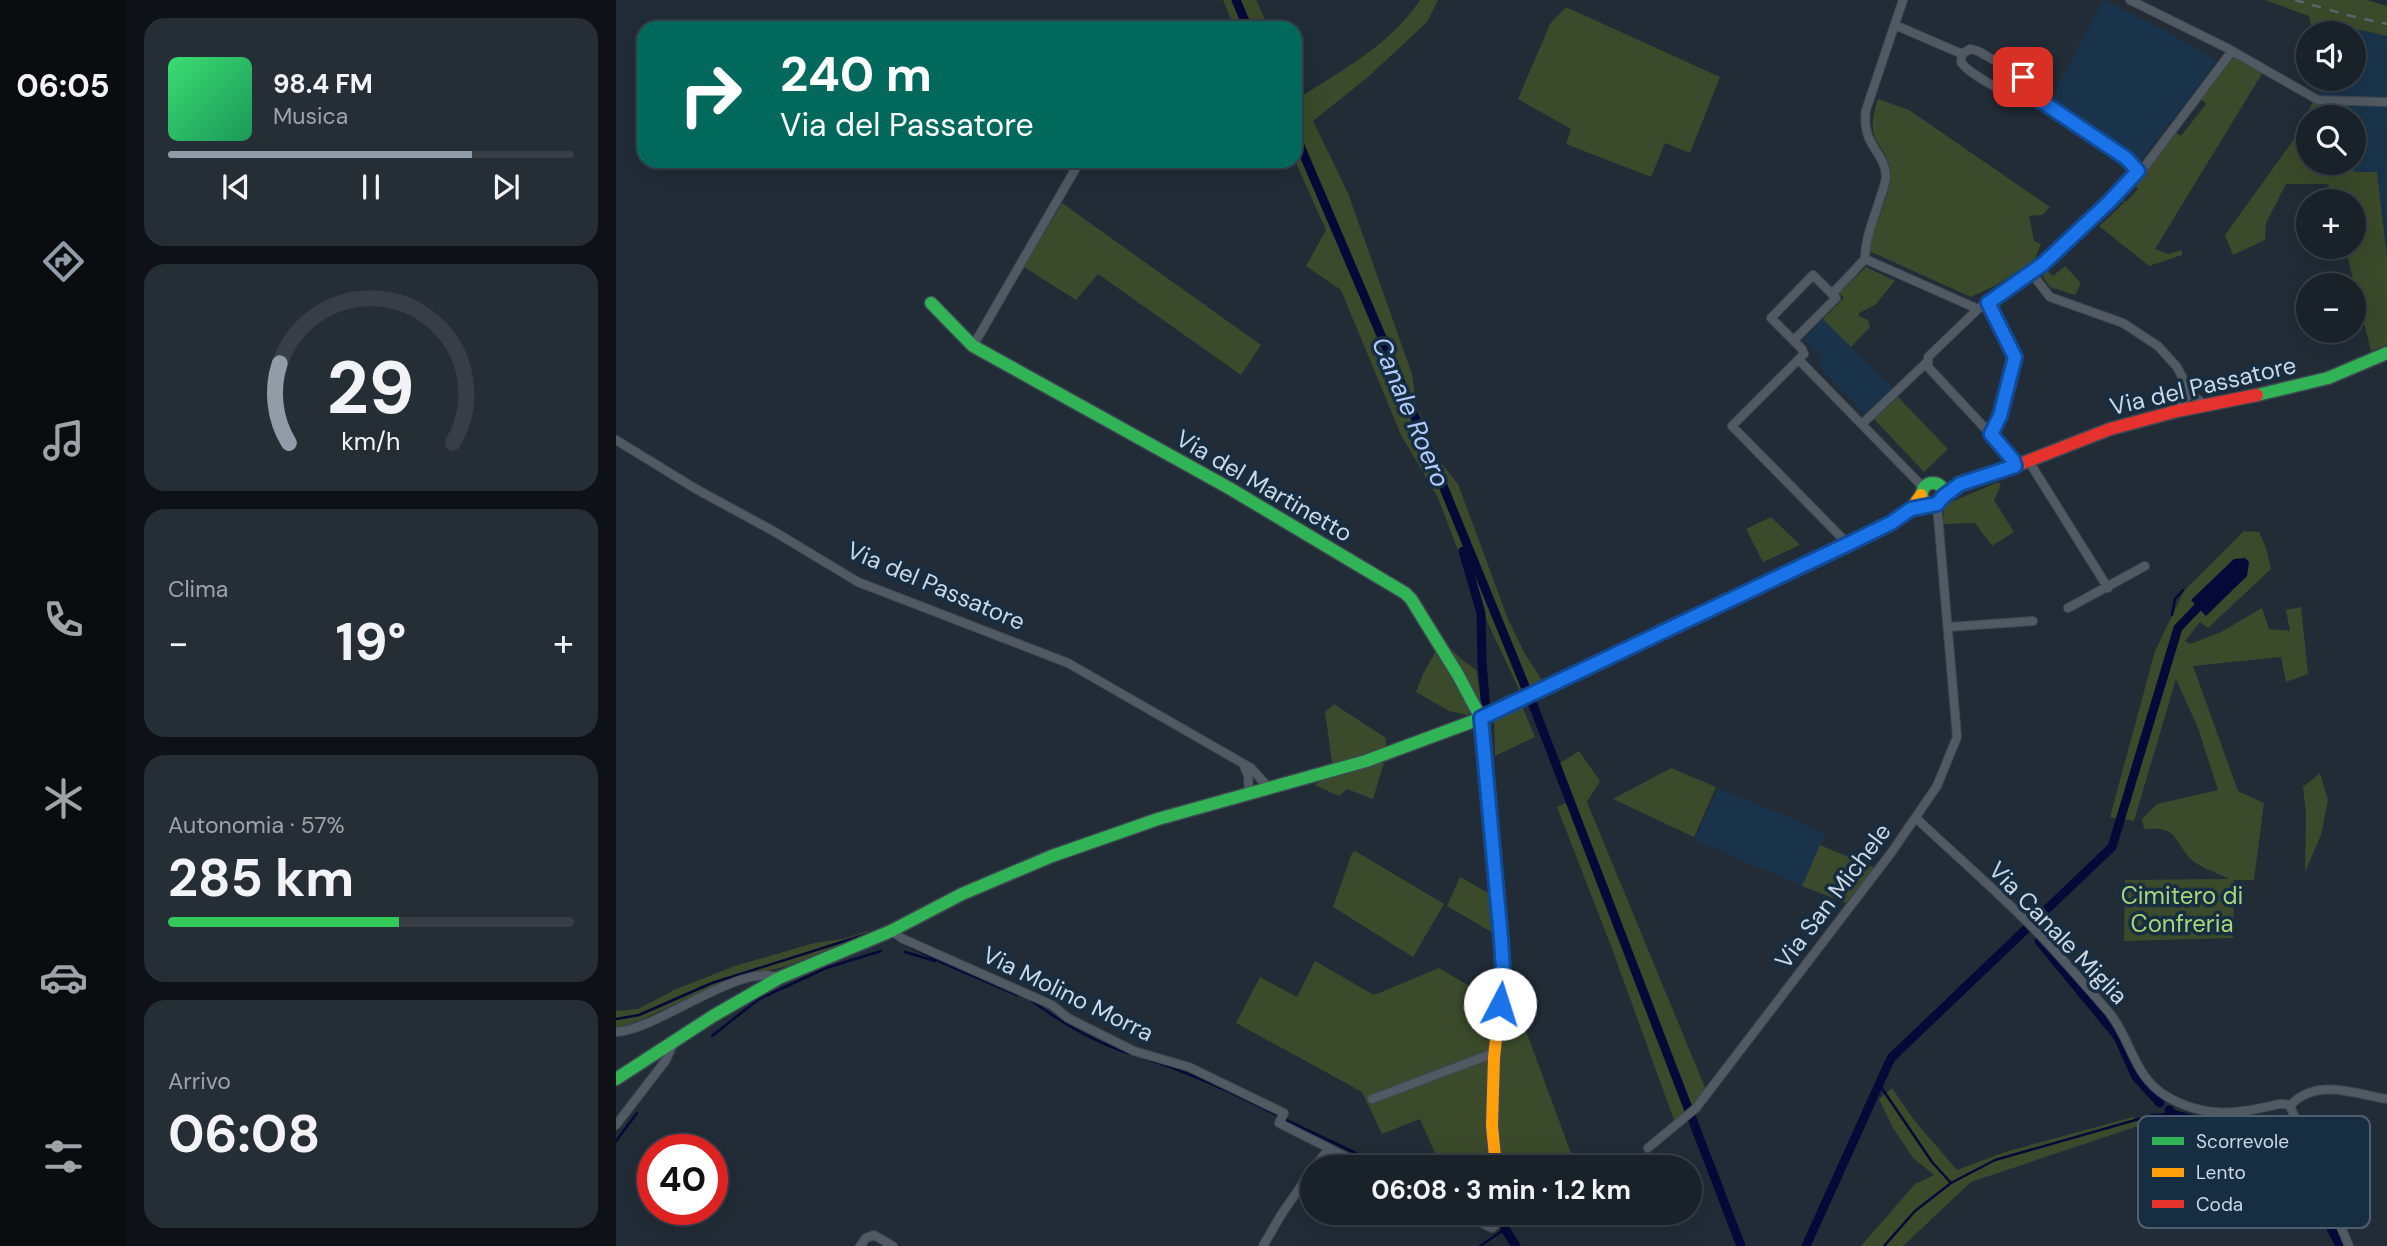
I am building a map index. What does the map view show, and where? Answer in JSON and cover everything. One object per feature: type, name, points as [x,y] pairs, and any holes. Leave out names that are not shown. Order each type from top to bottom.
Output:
[{"type":"street","points":[[1832,293],[1865,260],[1864,246],[1886,175],[1866,136],[1865,120],[1903,0]]},
{"type":"street","points":[[2130,0],[2232,51],[2318,100],[2387,102]]},
{"type":"street","points":[[1895,25],[1962,54]]},
{"type":"street","points":[[1974,49],[2012,71],[2029,83],[2029,93],[2022,97],[2011,95],[1968,70],[1961,62],[1962,54],[1974,49]]},
{"type":"street","points":[[1862,424],[1927,362],[1931,352],[1978,309],[2032,274],[2146,165],[2232,51]]},
{"type":"street","points":[[2029,93],[2126,158],[2138,171]]},
{"type":"street","points":[[973,346],[1076,168]]},
{"type":"street","points":[[1865,260],[1978,309]]},
{"type":"street","points":[[2032,274],[2050,297],[2123,323],[2158,345],[2177,367],[2190,392],[2206,405]]},
{"type":"street","points":[[1794,340],[1836,298],[1813,275],[1771,318],[1804,354],[1732,426],[1848,544]]},
{"type":"street","name":"Via del Martinetto","points":[[930,303],[973,346],[1229,488],[1405,593],[1458,675],[1481,718]]},
{"type":"street","points":[[1988,303],[2015,357],[2000,416],[1991,434]]},
{"type":"street","name":"Via del Passatore","points":[[616,1079],[713,1016],[779,978],[1052,856],[1158,819],[1366,761],[1481,718],[1891,523],[1933,495],[1960,484],[2110,429],[2176,411],[2328,378],[2387,353]]},
{"type":"street","points":[[1799,359],[1933,495]]},
{"type":"street","points":[[1927,362],[1991,434],[2015,466]]},
{"type":"street","points":[[2176,411],[2190,392]]},
{"type":"street","name":"Via del Passatore","points":[[616,440],[858,582],[1068,663],[1251,768],[1269,788]]},
{"type":"street","points":[[2028,460],[2108,588]]},
{"type":"street","name":"Via San Michele","points":[[1648,1148],[1689,1113],[1891,853],[1937,786],[1957,737],[1933,495]]},
{"type":"street","points":[[2067,608],[2145,566]]},
{"type":"street","points":[[1948,627],[2033,621]]},
{"type":"street","points":[[1481,718],[1503,971],[1494,1053],[1492,1126],[1495,1155]]},
{"type":"street","points":[[1243,764],[1248,775],[1249,793]]},
{"type":"street","name":"Via Canale Miglia","points":[[1916,818],[2030,925],[2119,1024],[2144,1077],[2154,1087],[2175,1100],[2223,1114],[2243,1113],[2279,1104],[2290,1106]]},
{"type":"street","name":"Via Molino Morra","points":[[891,930],[901,938],[1052,1005],[1068,1018],[1134,1051],[1189,1067],[1284,1113],[1279,1123],[1341,1155]]},
{"type":"street","points":[[616,1032],[635,1027],[724,986],[764,975],[779,978]]},
{"type":"street","points":[[616,1125],[666,1060],[674,1042]]},
{"type":"street","points":[[1372,1099],[1494,1053]]},
{"type":"street","points":[[2294,1116],[2290,1106],[2295,1101],[2324,1089],[2387,1099]]},
{"type":"street","points":[[1324,1155],[1329,1149]]},
{"type":"street","points":[[1263,1246],[1300,1187]]},
{"type":"street","points":[[2341,1228],[2349,1246]]},
{"type":"street","points":[[860,1246],[866,1238],[874,1235],[893,1246]]},
{"type":"shaded area","points":[[2104,0],[2170,33],[2217,61],[2139,163],[2049,102]]},
{"type":"shaded area","points":[[2366,31],[2387,36],[2387,257],[2377,172],[2366,172],[2366,105],[2312,103],[2318,91],[2366,91]]},
{"type":"shaded area","points":[[1823,319],[1893,388],[1866,415],[1820,368],[1823,358],[1804,339]]},
{"type":"shaded area","points":[[2245,558],[2249,562],[2247,576],[2206,616],[2191,600],[2234,559]]},
{"type":"shaded area","points":[[1718,788],[1826,833],[1802,886],[1695,840]]},
{"type":"green space","points":[[1223,0],[1256,0],[1266,21],[1232,21]]},
{"type":"green space","points":[[1420,0],[1438,0],[1427,22],[1368,77],[1313,121],[1348,193],[1412,374],[1416,405],[1436,457],[1458,484],[1508,619],[1525,654],[1545,685],[1522,696],[1477,600],[1438,498],[1401,435],[1341,290],[1306,266],[1326,230],[1298,168],[1302,168],[1302,96],[1381,42],[1409,15]]},
{"type":"green space","points":[[2265,0],[2367,0],[2387,6],[2387,36],[2366,31],[2366,21],[2310,21],[2309,16]]},
{"type":"green space","points":[[1566,7],[1720,77],[1690,153],[1665,143],[1651,177],[1566,144],[1571,129],[1518,99],[1550,24]]},
{"type":"green space","points":[[2234,57],[2263,72],[2155,249],[2168,254],[2182,250],[2182,255],[2149,266],[2099,226],[2124,203],[2120,199],[2126,202],[2138,189],[2134,184],[2176,133],[2181,136],[2206,104],[2201,99]]},
{"type":"green space","points":[[1878,99],[1909,110],[2050,207],[2042,215],[2029,216],[2034,241],[2041,244],[2034,261],[1971,297],[1867,250],[1891,177],[1886,157],[1874,136],[1874,115]]},
{"type":"green space","points":[[2312,103],[2348,105],[2311,105]]},
{"type":"green space","points":[[2296,136],[2296,175],[2366,175],[2366,172],[2377,172],[2387,257],[2387,345],[2371,351],[2366,331],[2366,273],[2352,273],[2348,259],[2366,259],[2366,189],[2329,189],[2328,184],[2286,184],[2266,223],[2265,240],[2233,255],[2225,235]]},
{"type":"green space","points":[[1062,203],[1261,345],[1241,375],[1098,274],[1076,300],[1024,267]]},
{"type":"green space","points":[[2065,266],[2081,283],[2075,295],[2050,287],[2043,277],[2046,270],[2053,276]]},
{"type":"green space","points":[[1866,267],[1895,281],[1875,305],[1859,313],[1859,316],[1868,320],[1870,327],[1851,347],[1823,319],[1844,298],[1839,293]]},
{"type":"green space","points":[[1898,397],[1948,449],[1924,472],[1874,419]]},
{"type":"green space","points":[[1998,482],[2001,485],[1994,500],[2014,532],[1992,546],[1975,523],[1943,524],[1944,505]]},
{"type":"green space","points":[[1771,517],[1800,545],[1763,562],[1746,529]]},
{"type":"green space","name":"Cimitero di Confreria","points":[[2244,531],[2259,532],[2271,569],[2208,628],[2200,622],[2185,641],[2190,644],[2221,632],[2262,608],[2269,629],[2290,631],[2286,610],[2301,607],[2308,674],[2286,682],[2281,657],[2193,666],[2238,791],[2264,803],[2254,880],[2234,880],[2233,938],[2124,941],[2125,880],[2229,879],[2193,861],[2170,833],[2156,828],[2144,829],[2142,819],[2157,804],[2218,790],[2198,728],[2176,679],[2134,821],[2110,817],[2155,651],[2184,591]]},
{"type":"green space","points":[[1442,640],[1476,670],[1483,708],[1467,715],[1449,711],[1416,692]]},
{"type":"green space","points":[[1334,704],[1386,738],[1385,759],[1373,799],[1347,789],[1339,796],[1315,785],[1333,769],[1325,712]]},
{"type":"green space","points":[[1522,706],[1535,737],[1495,756],[1494,720]]},
{"type":"green space","points":[[1579,751],[1600,781],[1587,802],[1706,1090],[1696,1105],[1674,1120],[1557,807],[1572,800],[1557,765]]},
{"type":"green space","points":[[1671,768],[1716,787],[1694,837],[1613,799]]},
{"type":"green space","points":[[2320,773],[2328,800],[2321,835],[2305,872],[2306,813],[2303,787]]},
{"type":"green space","points":[[1820,845],[1875,868],[1846,903],[1802,886]]},
{"type":"green space","points":[[1355,851],[1444,904],[1413,957],[1333,907]]},
{"type":"green space","points":[[1460,877],[1490,894],[1495,934],[1447,906]]},
{"type":"green space","points":[[868,931],[869,934],[808,960],[717,985],[616,1029],[616,1011],[638,1009],[676,989],[735,966],[814,943],[843,939]]},
{"type":"green space","points":[[1315,961],[1374,995],[1439,968],[1521,1017],[1572,1155],[1436,1155],[1420,1119],[1382,1134],[1362,1092],[1236,1023],[1260,977],[1297,997]]},
{"type":"green space","points":[[1892,1088],[1914,1120],[1957,1170],[2005,1152],[2133,1117],[2138,1126],[1971,1182],[1903,1246],[1861,1246],[1915,1184],[1934,1175],[1913,1158],[1893,1128],[1879,1099]]},
{"type":"waterway","name":"Canale Roero","points":[[1236,0],[1245,21]]},
{"type":"waterway","name":"Canale Roero","points":[[1302,150],[1392,361],[1527,691]]},
{"type":"waterway","points":[[1463,551],[1481,613],[1486,711]]},
{"type":"waterway","points":[[2172,615],[2175,599],[2183,590]]},
{"type":"waterway","points":[[1806,1246],[1891,1058],[2112,847],[2178,628],[2198,607]]},
{"type":"waterway","points":[[1532,702],[1741,1246]]},
{"type":"waterway","points":[[616,1019],[639,1015],[712,983],[867,934]]},
{"type":"waterway","points":[[893,938],[1017,995]]},
{"type":"waterway","points":[[2039,941],[2118,1037],[2136,1077],[2160,1103]]},
{"type":"waterway","points":[[712,1036],[759,999],[826,968],[881,951]]},
{"type":"waterway","points":[[905,952],[935,961]]},
{"type":"waterway","points":[[1032,1001],[1080,1032],[1131,1054]]},
{"type":"waterway","points":[[1144,1058],[1213,1084],[1279,1116]]},
{"type":"waterway","points":[[1879,1084],[1932,1162],[1951,1183]]},
{"type":"waterway","points":[[2169,1110],[2180,1116]]},
{"type":"waterway","points":[[616,1141],[637,1113]]},
{"type":"waterway","points":[[2149,1116],[2172,1114]]},
{"type":"waterway","points":[[1284,1119],[1360,1155]]},
{"type":"waterway","points":[[1884,1246],[1915,1211],[1951,1183],[1995,1160],[2138,1119]]},
{"type":"waterway","points":[[1505,1225],[1516,1246]]},
{"type":"waterway","points":[[2331,1228],[2340,1246]]},
{"type":"waterway","points":[[1480,1246],[1505,1229]]},
{"type":"railway","points":[[2295,0],[2387,24]]},
{"type":"traffic: fast","points":[[931,303],[973,346],[1229,488],[1411,599],[1458,675],[1483,722],[1499,920]]},
{"type":"traffic: fast","points":[[2257,395],[2328,378],[2387,353]]},
{"type":"traffic: fast","points":[[1933,483],[1941,486],[1944,494],[1941,502],[1933,505],[1925,502],[1922,494],[1925,486],[1933,483]]},
{"type":"traffic: fast","points":[[616,1079],[713,1016],[779,978],[891,931],[962,894],[1052,856],[1158,819],[1366,761],[1482,718]]},
{"type":"traffic: slow","points":[[1482,718],[1891,523],[1911,509],[1921,495]]},
{"type":"traffic: slow","points":[[1495,1155],[1492,1126],[1494,1058],[1503,971],[1499,920]]},
{"type":"traffic: jam","points":[[1944,496],[1960,484],[1997,473],[2110,429],[2177,411],[2257,395]]},
{"type":"route","points":[[1500,1004],[1503,971],[1501,939],[1481,718],[1848,544],[1891,523],[1911,509],[1937,504],[1960,484],[2015,466],[1991,434],[2000,416],[2015,357],[1988,303],[2043,264],[2136,176],[2138,171],[2126,158],[2029,93],[2029,83],[2023,77]]}]
